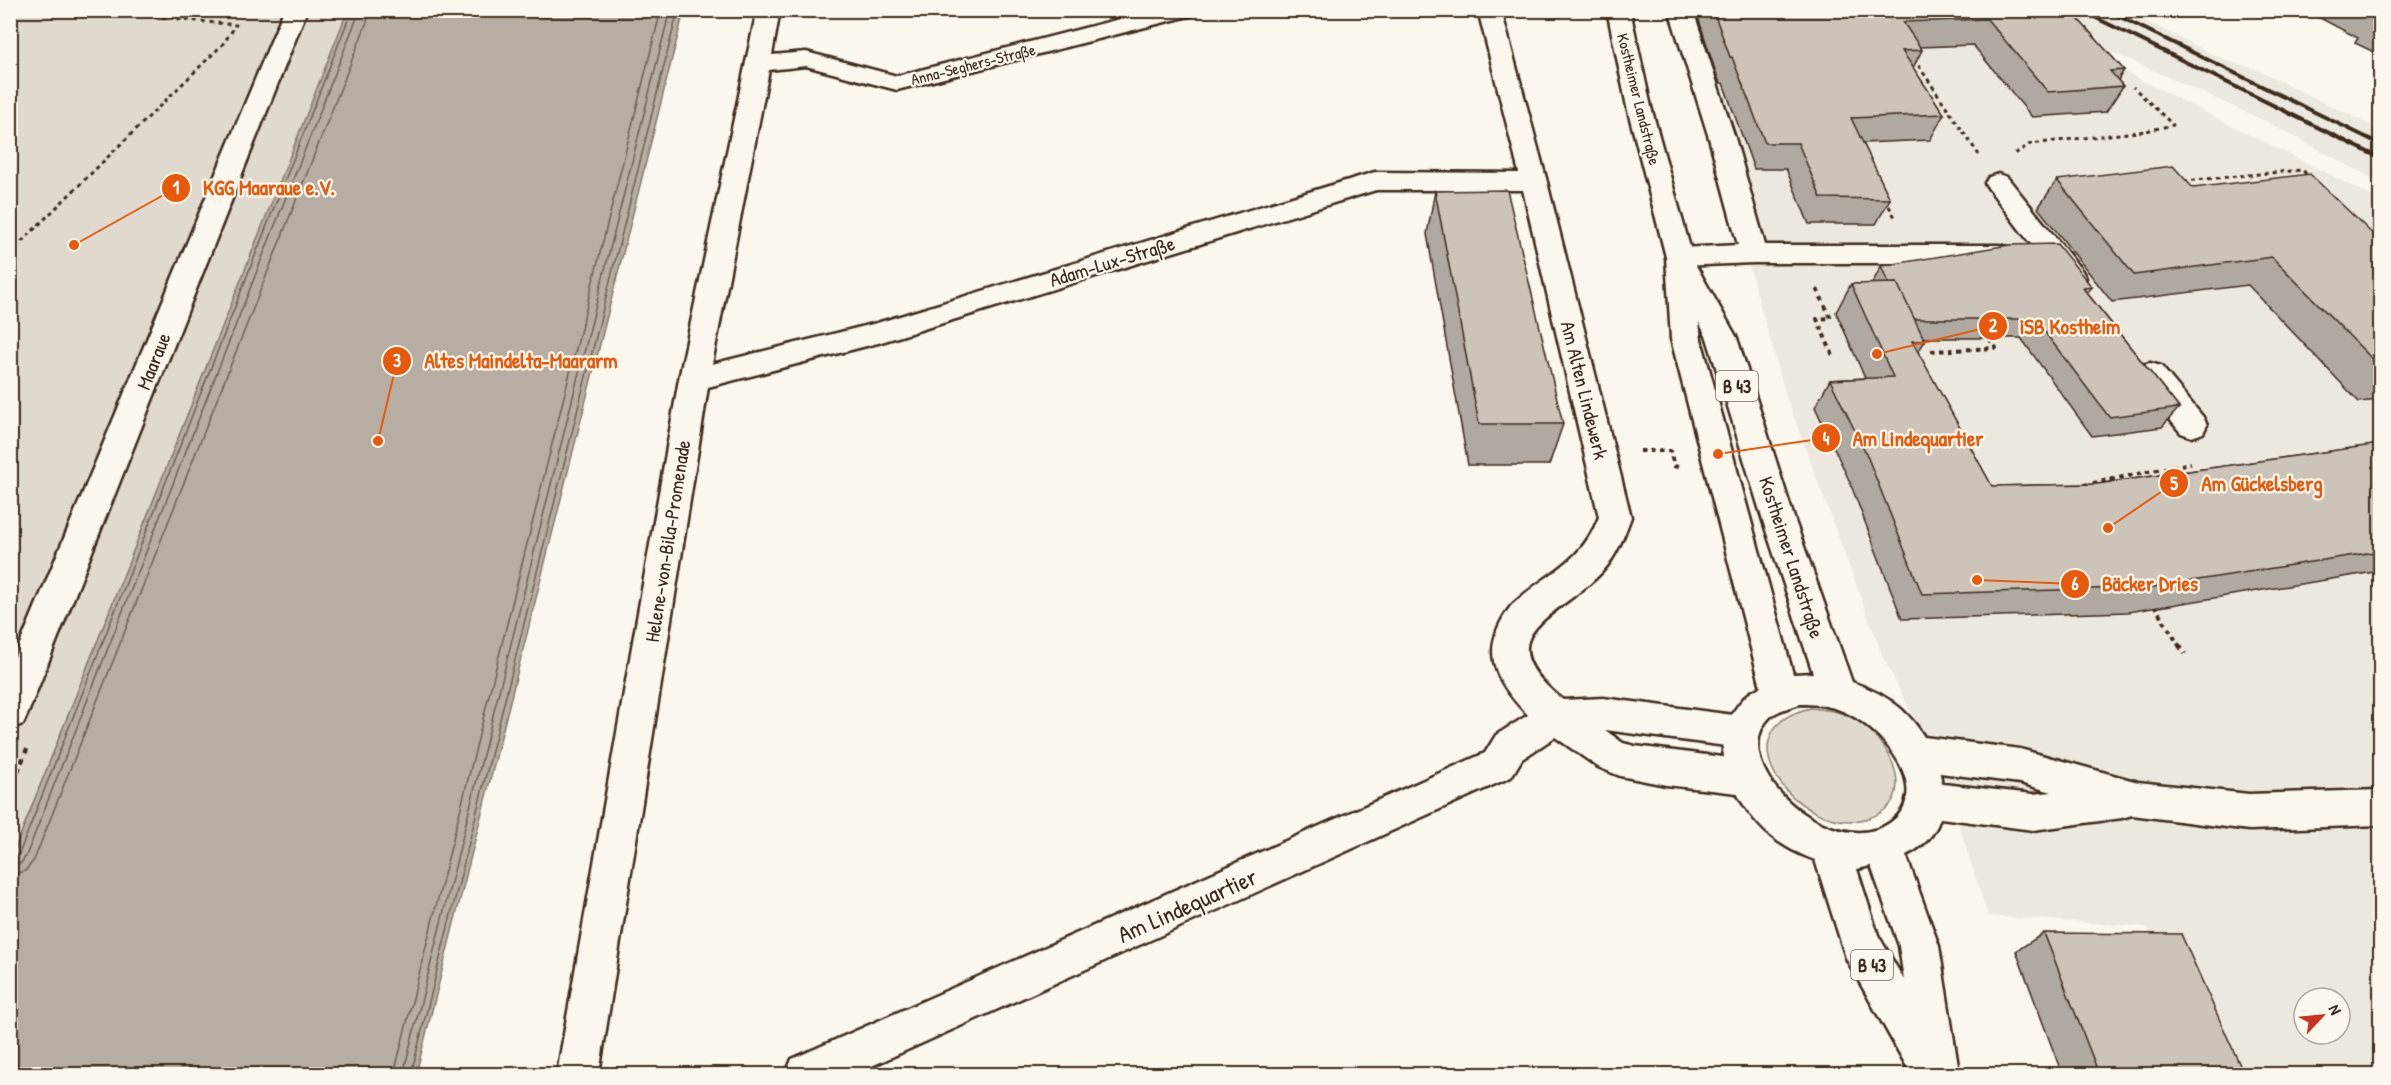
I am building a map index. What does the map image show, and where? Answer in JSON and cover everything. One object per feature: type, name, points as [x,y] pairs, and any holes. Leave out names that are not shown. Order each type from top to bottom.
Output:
[{"type":"street","name":"Maaraue","points":[[10,712],[296,10]]},
{"type":"street","name":"Helene-von-Bila-Promenade","points":[[578,1074],[694,379],[770,10]]},
{"type":"street","name":"Anna-Seghers-Straße","points":[[760,64],[806,59],[897,83],[1185,10]]},
{"type":"street","name":"Am Alten Lindewerk","points":[[1490,10],[1601,450],[1615,517],[1607,539],[1591,562],[1537,603],[1516,626],[1508,645],[1516,672],[1529,694],[1555,717]]},
{"type":"street","name":"Kostheimer Landstraße","points":[[1618,10],[1639,107],[1680,257],[1686,339],[1780,691]]},
{"type":"street","points":[[1681,10],[1680,16],[1722,138],[1754,254]]},
{"type":"street","name":"Adam-Lux-Straße","points":[[694,379],[878,333],[1375,181],[1534,182]]},
{"type":"street","points":[[1998,183],[2087,297]]},
{"type":"street","points":[[1680,257],[1754,254],[2052,253]]},
{"type":"street","name":"Kostheimer Landstraße","points":[[1680,257],[1722,338],[1779,521],[1837,691]]},
{"type":"street","points":[[2132,351],[2192,425]]},
{"type":"street","points":[[1798,687],[1837,691],[1874,709],[1905,736],[1916,753],[1924,777],[1925,799],[1912,829],[1899,840],[1884,847],[1867,850],[1831,848],[1809,839],[1789,828],[1771,813],[1756,795],[1746,777],[1740,754],[1741,732],[1746,718],[1754,707],[1780,691],[1798,687]]},
{"type":"street","points":[[1555,717],[1603,714],[1741,732]]},
{"type":"street","points":[[1555,717],[1616,758],[1653,766],[1746,777]]},
{"type":"street","name":"Am Lindequartier","points":[[807,1074],[1498,765],[1509,747],[1555,717]]},
{"type":"street","points":[[1916,753],[2020,766],[2138,799],[2249,812],[2380,808]]},
{"type":"street","points":[[1925,799],[2033,812],[2138,799]]},
{"type":"street","name":"B 43","points":[[1884,847],[1919,946],[1936,1074]]},
{"type":"street","name":"B 43","points":[[1831,848],[1860,944],[1936,1074]]},
{"type":"path","points":[[10,253],[223,44],[236,25],[92,10]]},
{"type":"path","points":[[1913,58],[1998,183]]},
{"type":"path","points":[[1998,183],[2009,160],[2031,144],[2146,131],[2173,125],[2133,87]]},
{"type":"path","points":[[2183,181],[2302,170],[2311,178]]},
{"type":"path","points":[[1883,195],[1914,255]]},
{"type":"path","points":[[1801,255],[1830,318],[1817,319],[1834,358]]},
{"type":"path","points":[[1931,351],[1996,348],[1983,330]]},
{"type":"path","points":[[2077,486],[2218,457],[2192,425]]},
{"type":"path","points":[[1601,450],[1670,450],[1674,466],[1683,467]]},
{"type":"path","points":[[2153,604],[2185,654]]},
{"type":"shaded area","points":[[11,11],[348,11],[11,859]]},
{"type":"shaded area","points":[[1666,11],[2003,11],[2380,200],[2380,1074],[2214,1074],[2147,927],[1988,916],[1941,771],[1883,657],[1787,399],[1751,273]]},
{"type":"shaded area","points":[[2021,11],[2129,11],[2225,60],[2258,70],[2380,130],[2380,182],[2263,120]]},
{"type":"shaded area","points":[[1811,708],[1850,716],[1880,741],[1895,771],[1897,786],[1893,800],[1883,811],[1865,819],[1839,820],[1814,812],[1793,797],[1777,777],[1769,756],[1770,736],[1784,719]]},
{"type":"water","points":[[348,10],[684,11],[416,1074],[11,1074],[11,859]]},
{"type":"building","points":[[1713,10],[2070,10],[2124,70],[2110,71],[2123,86],[2048,92],[1987,19],[1903,22],[1922,50],[1902,51],[1944,114],[1851,118],[1890,199],[1821,198],[1798,143],[1765,143]]},
{"type":"building","points":[[2173,166],[2193,188],[2310,174],[2380,241],[2380,367],[2272,257],[2134,275],[2057,180]]},
{"type":"building","points":[[1507,190],[1563,424],[1479,424],[1435,191]]},
{"type":"building","points":[[2057,244],[2092,287],[2083,288],[2179,408],[2109,417],[2035,319],[1914,319],[1897,283],[1889,284],[1881,266],[2009,245]]},
{"type":"building","points":[[1897,283],[1925,341],[1912,341],[1992,486],[2097,484],[2380,444],[2380,551],[2154,587],[1922,594],[1866,453],[1830,380],[1893,377],[1851,284]]},
{"type":"building","points":[[2044,933],[2181,934],[2244,1074],[2099,1074]]},
{"type":"railway","points":[[2080,10],[2380,158]]},
{"type":"railway","points":[[2106,10],[2380,144]]},
{"type":"place","name":"KGG Maaraue e.V.","points":[[74,245]]},
{"type":"place","name":"iSB Kostheim","points":[[1877,354]]},
{"type":"place","name":"Altes Maindelta-Maararm","points":[[378,441]]},
{"type":"place","name":"Am Lindequartier","points":[[1718,454]]},
{"type":"place","name":"Am Gückelsberg","points":[[2108,528]]},
{"type":"place","name":"Bäcker Dries","points":[[1977,580]]}]
